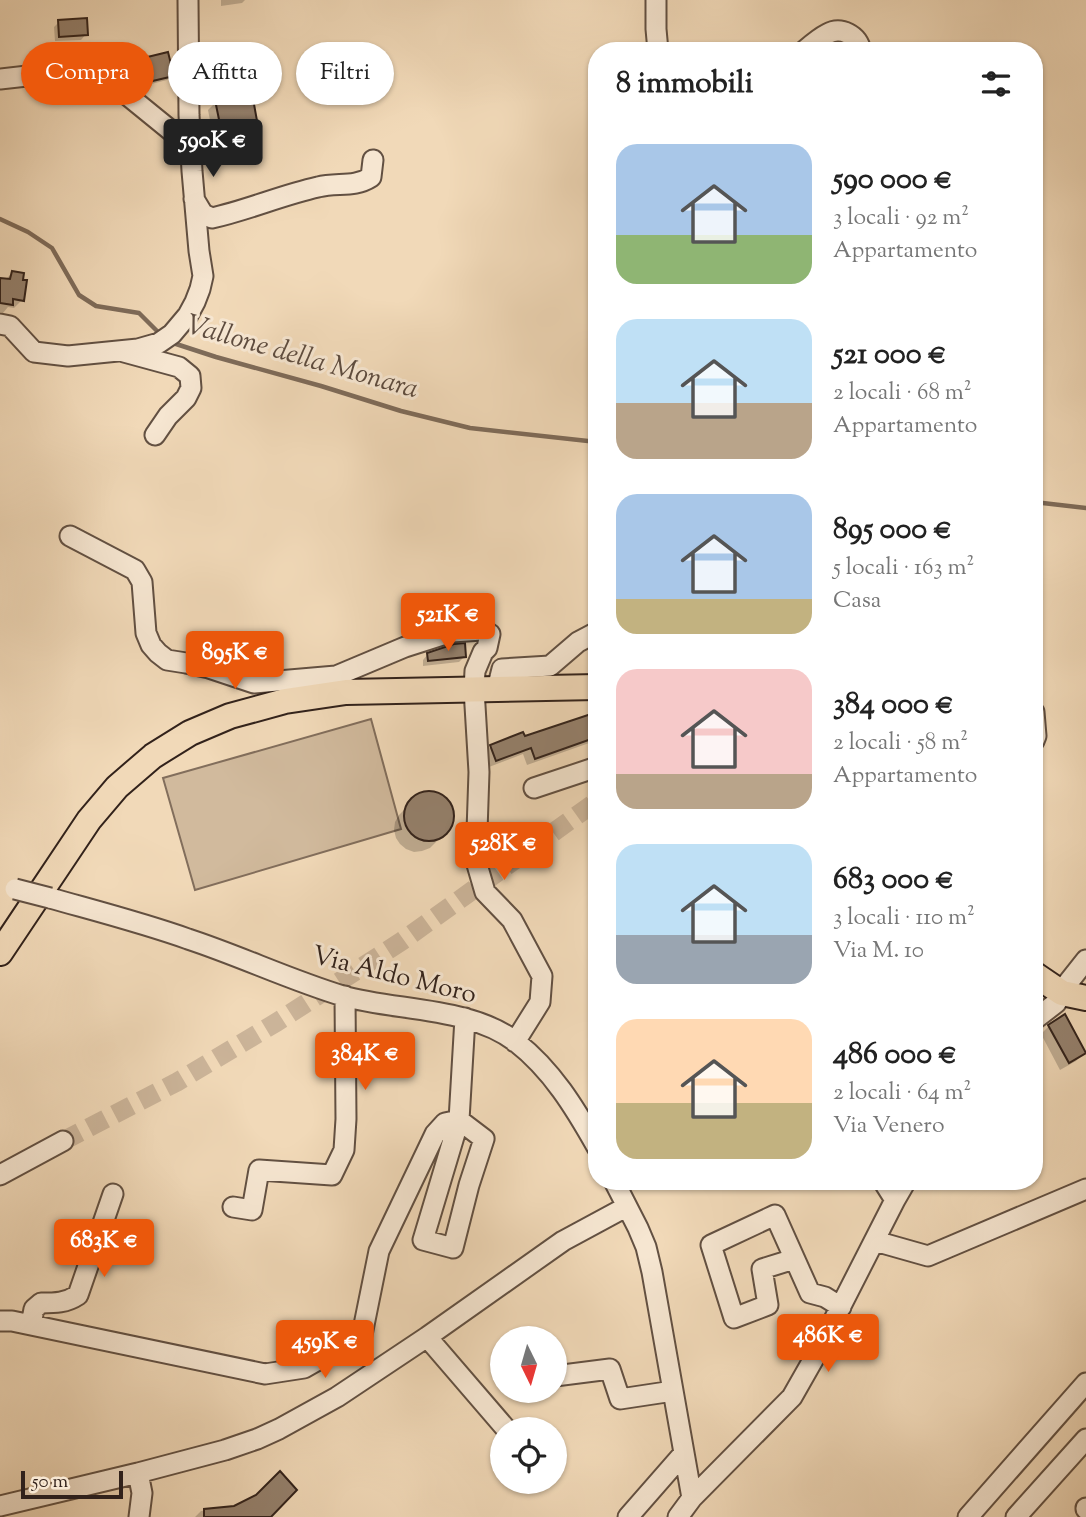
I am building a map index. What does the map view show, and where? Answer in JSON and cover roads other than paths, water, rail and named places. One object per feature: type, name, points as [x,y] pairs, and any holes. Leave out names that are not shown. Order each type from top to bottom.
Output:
[{"type":"main road","points":[[0,953],[89,820],[117,787],[153,756],[190,733],[230,716],[285,701],[346,692],[588,687]]},
{"type":"main road","points":[[1043,984],[1062,993],[1086,998]]},
{"type":"street","points":[[0,324],[10,326],[34,352],[68,356],[138,349],[165,339],[188,315],[203,276],[191,146],[188,0]]},
{"type":"street","points":[[656,0],[657,42]]},
{"type":"street","points":[[816,42],[827,33],[840,30],[858,42]]},
{"type":"street","points":[[0,79],[80,70],[121,90],[191,146]]},
{"type":"street","points":[[194,199],[203,214],[212,218],[318,187],[364,182],[371,177],[373,160]]},
{"type":"street","points":[[120,351],[178,367],[190,376],[191,388],[186,398],[168,416],[155,435]]},
{"type":"street","points":[[70,536],[135,570],[142,582],[146,633],[151,645],[167,660],[209,668],[254,683],[336,676],[405,647],[452,632],[482,630],[490,634],[487,648],[482,652],[475,671],[485,689],[476,860],[485,892],[512,920],[542,976],[540,1002],[515,1042]]},
{"type":"street","points":[[485,689],[502,670],[550,666],[588,637]]},
{"type":"street","points":[[534,788],[588,770]]},
{"type":"street","name":"Via Aldo Moro","points":[[7,888],[188,938],[305,984],[345,996],[465,1018],[515,1042],[542,1066],[561,1087],[588,1132]]},
{"type":"street","points":[[1043,1013],[1056,1003],[1086,960]]},
{"type":"street","points":[[233,1207],[252,1210],[259,1170],[332,1175],[344,1150],[345,996]]},
{"type":"street","points":[[11,1320],[265,1374],[304,1368],[362,1335],[379,1251],[435,1134],[445,1123],[458,1120],[484,1139],[453,1248],[422,1240],[458,1120],[465,1018]]},
{"type":"street","points":[[0,1175],[63,1141]]},
{"type":"street","points":[[441,1179],[469,1185]]},
{"type":"street","points":[[875,1241],[928,1256],[1086,1189]]},
{"type":"street","points":[[618,1190],[646,1247],[652,1272],[692,1498]]},
{"type":"street","points":[[889,1190],[895,1200]]},
{"type":"street","points":[[678,1517],[692,1498],[792,1397],[901,1190]]},
{"type":"street","points":[[11,1320],[41,1303],[70,1301],[78,1295],[113,1194]]},
{"type":"street","points":[[0,1506],[138,1473],[257,1440],[337,1397],[563,1241],[626,1207]]},
{"type":"street","points":[[794,1259],[762,1269],[768,1305],[734,1318],[711,1245],[775,1215],[810,1293],[825,1297],[841,1307]]},
{"type":"street","points":[[427,1337],[496,1417]]},
{"type":"street","points":[[567,1374],[610,1369],[620,1399],[673,1391]]},
{"type":"street","points":[[968,1517],[1086,1383]]},
{"type":"street","points":[[1016,1517],[1084,1444]]},
{"type":"street","points":[[628,1517],[684,1453]]},
{"type":"street","points":[[138,1473],[142,1493],[139,1517]]},
{"type":"waterway","name":"Vallone della Monara","points":[[0,219],[28,232],[52,248],[79,295],[96,306],[139,313],[160,334]]},
{"type":"waterway","name":"Vallone della Monara","points":[[170,342],[401,411],[470,428],[588,441]]},
{"type":"waterway","name":"Vallone della Monara","points":[[1043,503],[1086,508]]},
{"type":"tunnel","points":[[63,1141],[177,1082],[277,1022],[402,941],[588,807]]}]
